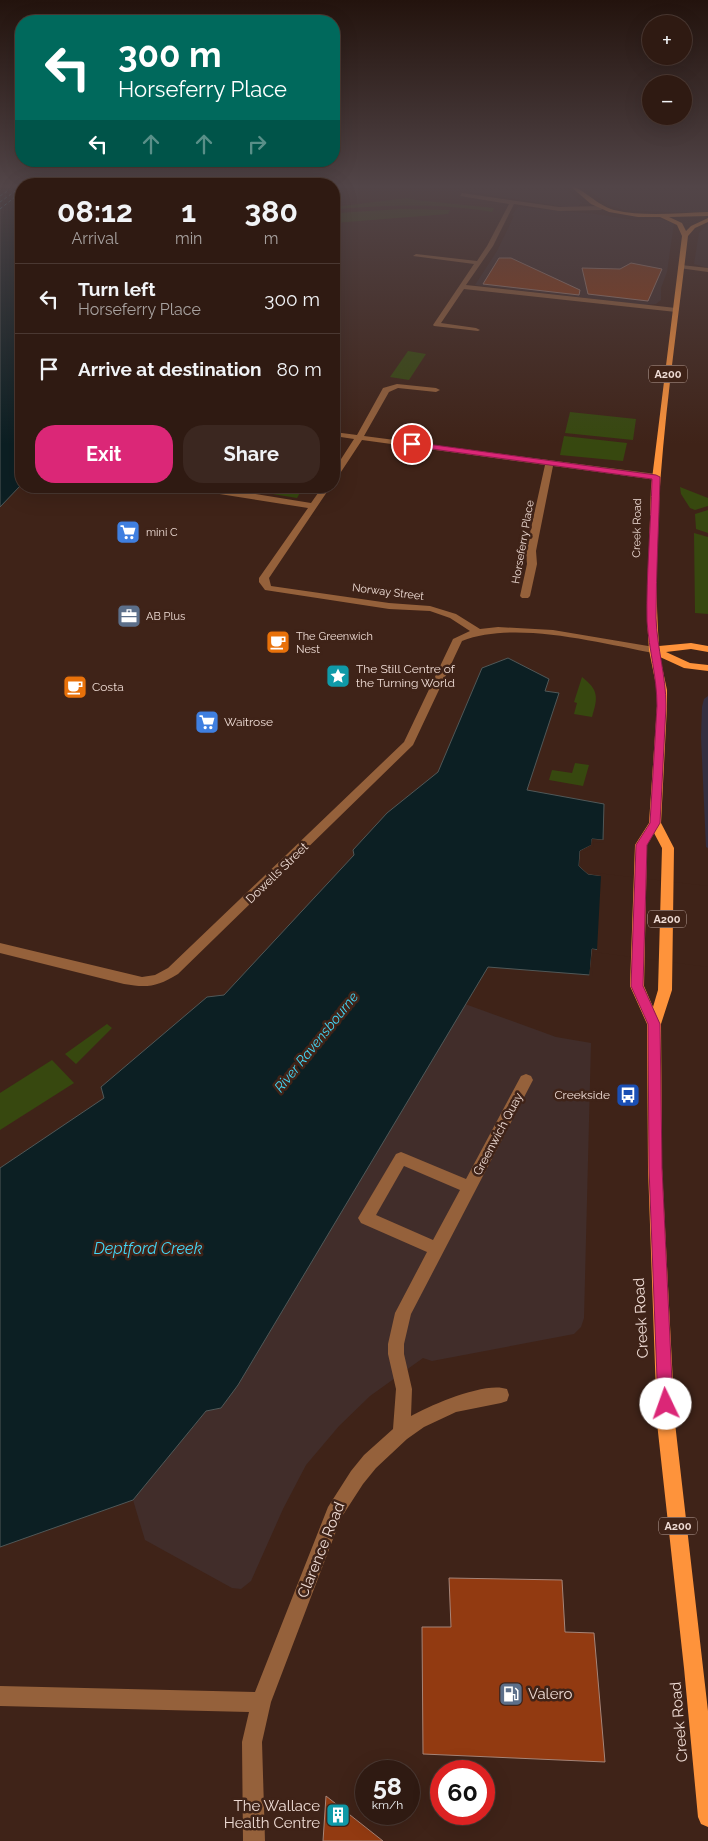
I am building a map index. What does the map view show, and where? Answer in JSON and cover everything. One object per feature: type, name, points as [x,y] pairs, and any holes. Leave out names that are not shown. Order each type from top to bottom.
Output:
[{"type":"main road","name":"Creek Road","points":[[654,1024],[637,986],[641,845],[655,823],[662,698],[654,650],[652,619],[656,477],[680,272]]},
{"type":"main road","points":[[654,650],[691,646],[708,649]]},
{"type":"main road","points":[[654,650],[688,666],[708,668]]},
{"type":"main road","name":"Creek Road","points":[[655,823],[668,848],[665,990],[654,1024],[655,1168],[666,1423],[694,1668],[708,1817]]},
{"type":"street","points":[[472,272],[436,325],[476,330]]},
{"type":"street","points":[[463,287],[676,310]]},
{"type":"street","points":[[340,467],[386,390],[404,386],[436,390]]},
{"type":"street","points":[[340,435],[656,477]]},
{"type":"street","name":"Horseferry Place","points":[[525,596],[532,564],[531,551],[549,463]]},
{"type":"street","points":[[232,493],[313,506],[322,493]]},
{"type":"street","name":"Norway Street","points":[[313,506],[264,578],[265,585],[268,588],[389,606],[404,605],[428,609],[454,616],[477,631]]},
{"type":"street","points":[[477,631],[493,629],[539,631],[654,650]]},
{"type":"street","name":"Dowells Street","points":[[0,948],[142,982],[158,980],[173,971],[285,866],[409,744],[458,639],[466,634],[477,631]]},
{"type":"street","name":"Greenwich Quay","points":[[401,1433],[404,1389],[396,1354],[396,1344],[403,1313],[526,1080]]},
{"type":"street","name":"Greenwich Quay","points":[[437,1249],[366,1218],[400,1158],[470,1187]]},
{"type":"street","name":"Clarence Road","points":[[254,1841],[252,1742],[262,1702],[334,1513],[347,1489],[375,1455],[418,1421],[458,1403],[502,1395]]},
{"type":"street","points":[[0,1696],[262,1702]]},
{"type":"shaded area","points":[[483,272],[667,272],[661,288],[661,300],[656,304],[645,305],[475,285]]},
{"type":"shaded area","points":[[708,696],[708,848],[706,847],[701,737],[702,707],[704,699]]},
{"type":"shaded area","points":[[465,1004],[556,1037],[591,1043],[584,1318],[581,1327],[574,1334],[432,1361],[423,1358],[370,1396],[339,1426],[306,1465],[283,1509],[251,1581],[241,1589],[232,1588],[145,1540],[133,1500],[206,1411],[221,1408],[238,1385]]},
{"type":"green space","points":[[408,351],[426,354],[409,380],[390,377]]},
{"type":"green space","points":[[570,412],[636,419],[633,440],[565,433]]},
{"type":"green space","points":[[564,436],[627,443],[623,461],[560,455]]},
{"type":"green space","points":[[680,487],[708,498],[708,506],[695,510],[690,508],[681,494]]},
{"type":"green space","points":[[266,493],[300,493],[297,498]]},
{"type":"green space","points":[[708,510],[708,533],[696,529],[695,514]]},
{"type":"green space","points":[[694,533],[708,537],[708,614],[695,613]]},
{"type":"green space","points":[[582,677],[592,686],[596,695],[592,717],[574,714],[577,703],[574,702]]},
{"type":"green space","points":[[575,763],[589,765],[583,786],[549,780],[552,770],[572,773]]},
{"type":"green space","points":[[107,1024],[112,1028],[76,1064],[65,1054]]},
{"type":"green space","points":[[52,1060],[74,1083],[0,1130],[0,1093]]},
{"type":"water","points":[[0,272],[15,272],[15,491],[0,507]]},
{"type":"water","name":"Deptford Creek","points":[[508,658],[549,679],[545,691],[559,693],[527,790],[604,804],[603,840],[592,839],[592,845],[580,851],[579,866],[588,874],[708,889],[708,964],[592,949],[590,975],[488,967],[238,1385],[221,1408],[206,1411],[133,1500],[0,1547],[0,1168],[104,1098],[101,1087],[207,997],[224,995],[354,855],[353,850],[387,813],[438,772],[482,668]]},
{"type":"pier","points":[[592,839],[605,840],[603,843],[594,842],[593,847],[582,853],[581,865],[589,872],[708,886],[708,967],[594,952],[592,976],[589,978],[592,949],[597,950],[601,876],[588,874],[579,866],[580,851],[591,845]]},
{"type":"building","points":[[490,272],[541,272],[580,290],[579,295],[483,284]]},
{"type":"building","points":[[583,272],[661,272],[648,301],[588,294]]},
{"type":"building","name":"Valero","points":[[449,1578],[562,1580],[565,1632],[594,1633],[605,1762],[423,1754],[422,1627],[451,1627]]},
{"type":"building","name":"The Wallace Health Centre","points":[[326,1796],[355,1819],[355,1825],[363,1825],[383,1841],[323,1841]]},
{"type":"place","name":"mini C","points":[[128,532]]},
{"type":"place","name":"AB Plus","points":[[129,616]]},
{"type":"place","name":"The Greenwich Nest","points":[[278,642]]},
{"type":"place","name":"The Still Centre of the Turning World","points":[[338,676]]},
{"type":"place","name":"Costa","points":[[75,687]]},
{"type":"place","name":"Waitrose","points":[[207,722]]},
{"type":"place","name":"Creekside","points":[[628,1095]]},
{"type":"place","name":"Valero","points":[[511,1694]]},
{"type":"place","name":"The Wallace Health Centre","points":[[338,1815]]},
{"type":"route","points":[[412,444],[656,477],[652,619],[654,650],[662,690],[662,706],[655,823],[641,845],[637,986],[654,1024],[655,1168],[666,1404]]},
{"type":"water label","name":"River Ravensbourne","points":[[316,1042]]}]
